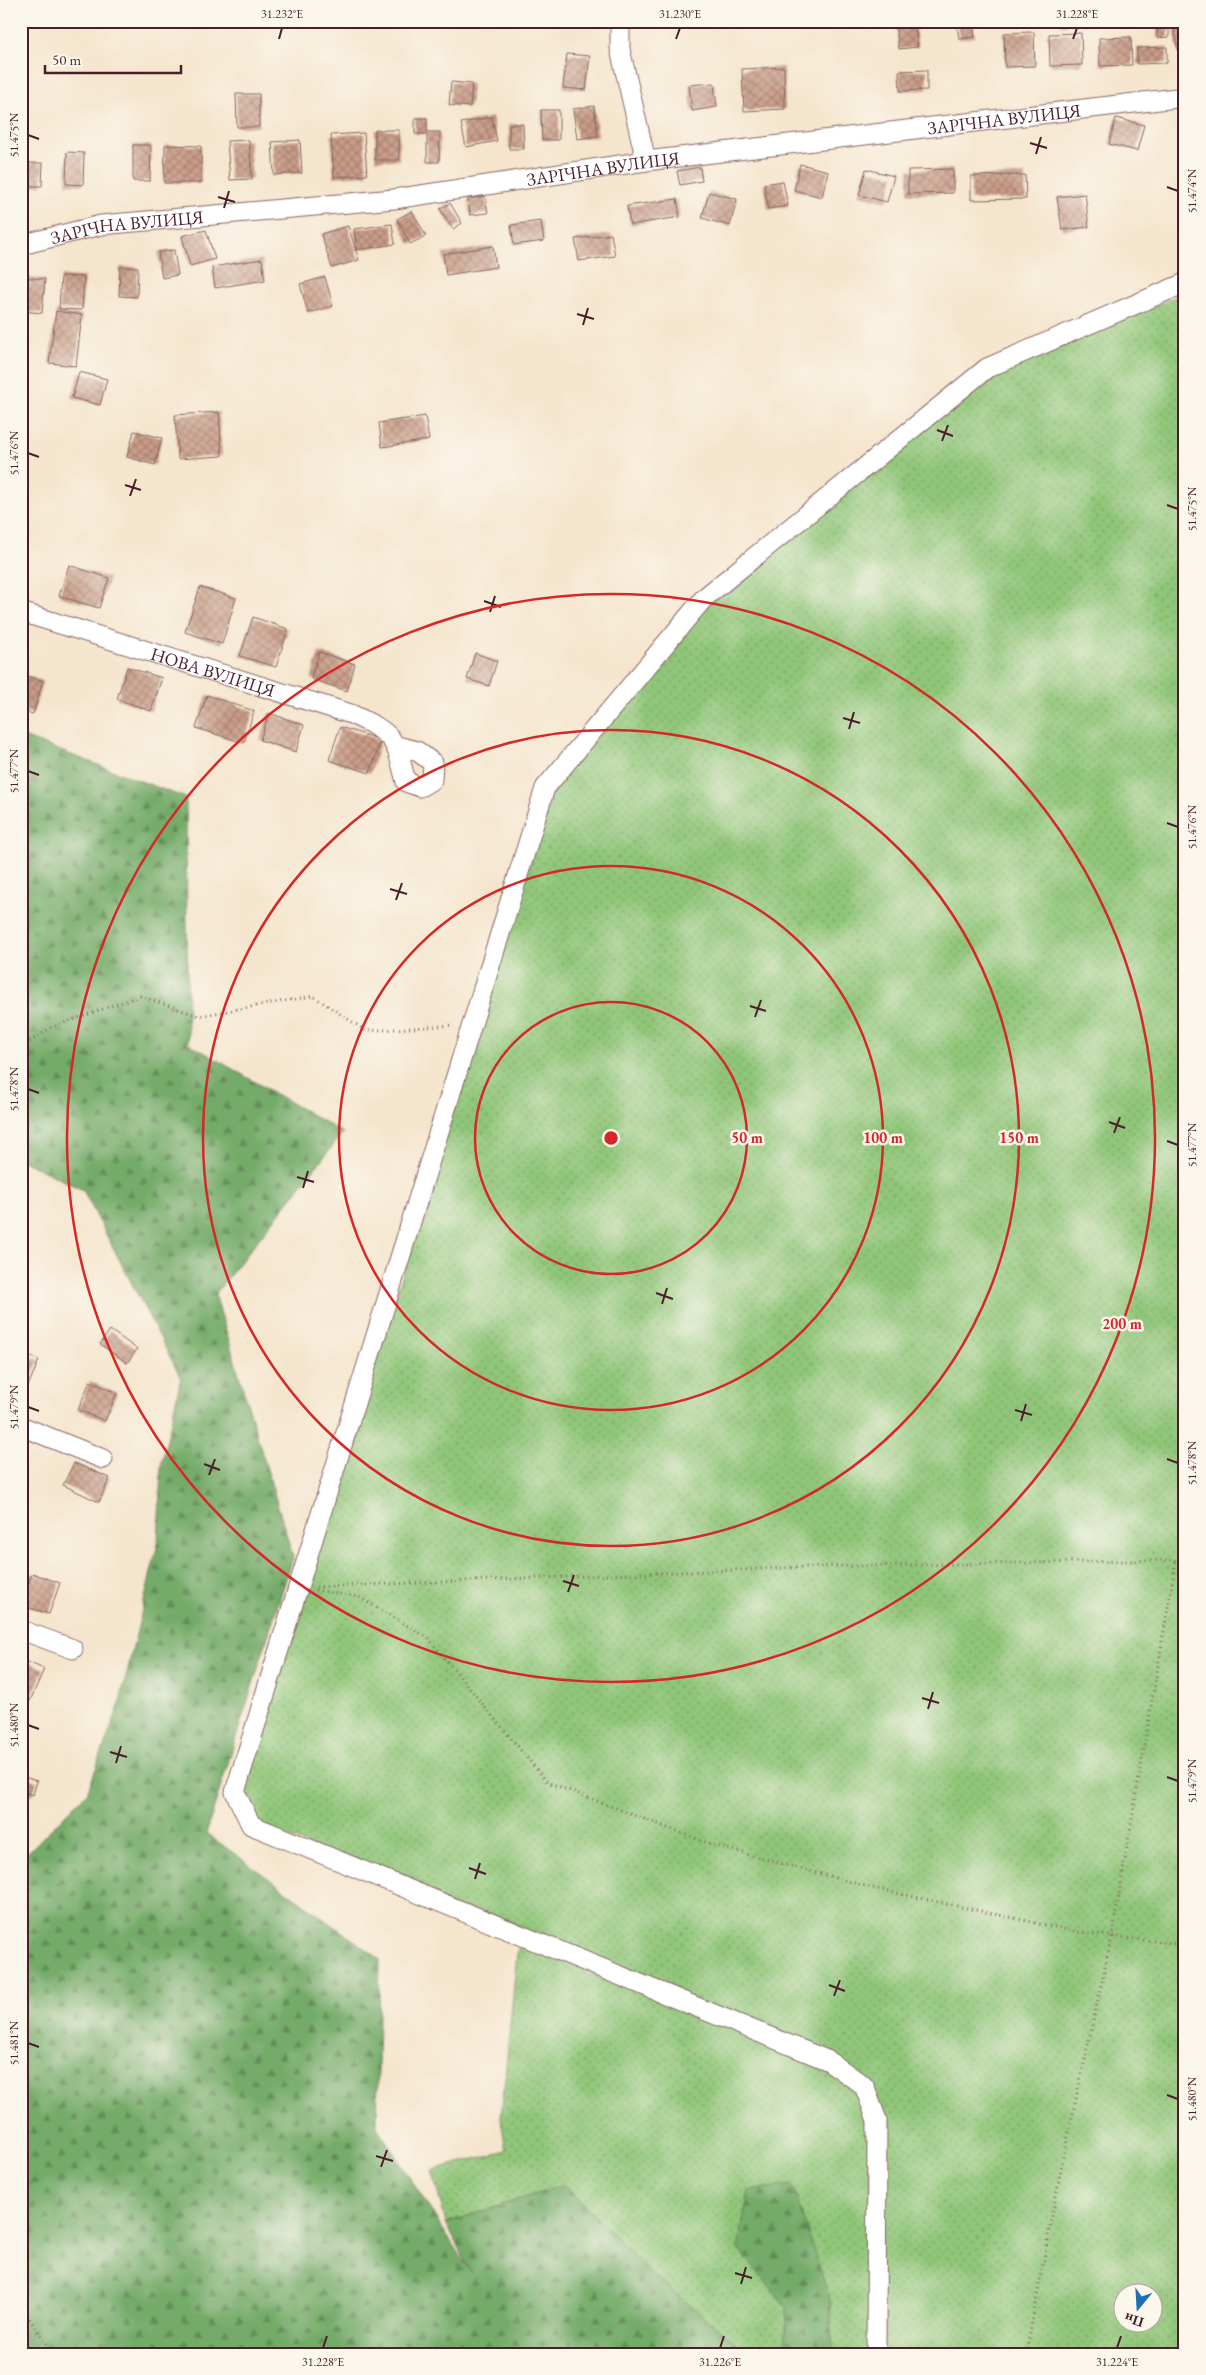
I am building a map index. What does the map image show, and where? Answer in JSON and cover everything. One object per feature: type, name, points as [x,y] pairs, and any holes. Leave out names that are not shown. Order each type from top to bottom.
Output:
[{"type":"street","points":[[620,21],[620,49],[646,161]]},
{"type":"street","name":"ЗАРІЧНА ВУЛИЦЯ","points":[[21,245],[101,225],[394,199],[646,161],[1185,97]]},
{"type":"street","points":[[876,2354],[877,2120],[864,2086],[829,2061],[251,1825],[235,1792],[545,788],[704,598],[987,368],[1185,283]]},
{"type":"street","name":"НОВА ВУЛИЦЯ","points":[[21,612],[351,714],[381,728],[397,746]]},
{"type":"street","points":[[21,1426],[103,1459]]},
{"type":"street","points":[[21,1630],[73,1649]]},
{"type":"path","points":[[21,1047],[52,1027],[140,996],[199,1016],[313,996],[366,1031],[452,1024],[471,1029]]},
{"type":"path","points":[[1026,2354],[1064,2153],[1112,1936],[1176,1560]]},
{"type":"path","points":[[298,1587],[805,1567],[1185,1560]]},
{"type":"path","points":[[298,1587],[359,1597],[428,1638],[547,1782],[713,1846],[873,1888],[1078,1932],[1185,1945]]},
{"type":"path","points":[[21,2306],[53,2354]]},
{"type":"green space","points":[[1185,293],[1185,2354],[879,2354],[866,2083],[256,1823],[242,1794],[552,792],[709,604],[989,376]]},
{"type":"green space","points":[[21,736],[186,798],[188,1043],[343,1133],[215,1294],[293,1557],[206,1833],[380,1959],[377,2127],[471,2273],[446,2223],[564,2185],[647,2270],[737,2344],[759,2354],[21,2354],[21,1859],[87,1793],[119,1706],[158,1543],[161,1466],[181,1378],[83,1190],[21,1160]]},
{"type":"green space","points":[[523,1940],[831,2065],[861,2090],[873,2120],[872,2354],[833,2354],[830,2299],[739,2249],[787,2307],[785,2354],[759,2354],[737,2344],[647,2270],[564,2185],[446,2223],[432,2170],[506,2151],[501,2118],[517,1953]]},
{"type":"green space","points":[[792,2185],[830,2299],[833,2354],[785,2354],[787,2307],[738,2249],[749,2190]]},
{"type":"building","points":[[895,21],[914,21],[918,47],[899,49]]},
{"type":"building","points":[[973,21],[975,37],[959,39],[957,24]]},
{"type":"building","points":[[1060,21],[1099,21],[1099,24],[1060,25]]},
{"type":"building","points":[[1157,21],[1169,21],[1169,37],[1157,38]]},
{"type":"building","points":[[1185,26],[1185,49],[1178,51],[1174,28]]},
{"type":"building","points":[[1034,32],[1035,66],[1005,67],[1004,33]]},
{"type":"building","points":[[1081,33],[1082,65],[1050,66],[1049,34]]},
{"type":"building","points":[[1131,37],[1132,65],[1100,66],[1099,38]]},
{"type":"building","points":[[1167,47],[1167,63],[1137,64],[1137,48]]},
{"type":"building","points":[[567,54],[590,56],[586,90],[563,88]]},
{"type":"building","points":[[784,67],[785,109],[744,111],[742,69]]},
{"type":"building","points":[[927,70],[927,90],[900,91],[899,71]]},
{"type":"building","points":[[451,82],[472,84],[470,107],[449,105]]},
{"type":"building","points":[[714,83],[717,107],[692,111],[689,85]]},
{"type":"building","points":[[236,94],[259,94],[259,127],[237,127]]},
{"type":"building","points":[[594,106],[598,136],[577,139],[573,109]]},
{"type":"building","points":[[541,110],[559,110],[559,140],[542,140]]},
{"type":"building","points":[[492,117],[497,141],[466,147],[461,123]]},
{"type":"building","points":[[415,118],[427,118],[427,132],[440,132],[439,162],[427,162],[427,134],[415,134]]},
{"type":"building","points":[[1116,118],[1144,125],[1137,151],[1109,144]]},
{"type":"building","points":[[509,124],[523,124],[524,149],[509,149]]},
{"type":"building","points":[[375,130],[399,130],[399,160],[375,160]]},
{"type":"building","points":[[364,133],[367,175],[334,177],[331,135]]},
{"type":"building","points":[[249,140],[252,179],[230,180],[227,141]]},
{"type":"building","points":[[300,140],[302,173],[274,175],[272,142]]},
{"type":"building","points":[[133,145],[151,145],[150,181],[133,181]]},
{"type":"building","points":[[165,145],[201,146],[201,183],[164,183]]},
{"type":"building","points":[[67,152],[84,153],[83,185],[66,184]]},
{"type":"building","points":[[21,163],[43,163],[42,186],[21,186]]},
{"type":"building","points":[[800,164],[828,171],[822,197],[794,190]]},
{"type":"building","points":[[700,167],[702,181],[680,185],[677,171]]},
{"type":"building","points":[[866,169],[894,176],[887,202],[859,195]]},
{"type":"building","points":[[953,169],[953,193],[908,194],[908,170]]},
{"type":"building","points":[[1025,175],[1026,199],[971,200],[971,176]]},
{"type":"building","points":[[783,181],[788,206],[768,209],[764,184]]},
{"type":"building","points":[[709,192],[737,199],[730,226],[702,218]]},
{"type":"building","points":[[1085,194],[1089,227],[1062,230],[1057,197]]},
{"type":"building","points":[[485,196],[488,213],[470,215],[468,199]]},
{"type":"building","points":[[677,199],[680,217],[630,225],[627,206]]},
{"type":"building","points":[[450,203],[462,223],[453,229],[440,209]]},
{"type":"building","points":[[412,211],[426,236],[410,244],[397,219]]},
{"type":"building","points":[[541,221],[544,241],[514,245],[511,225]]},
{"type":"building","points":[[392,224],[395,244],[357,250],[354,229]]},
{"type":"building","points":[[348,226],[359,260],[332,268],[321,234]]},
{"type":"building","points":[[206,230],[215,259],[190,266],[182,236]]},
{"type":"building","points":[[611,234],[615,256],[579,261],[575,239]]},
{"type":"building","points":[[493,246],[496,267],[446,275],[443,254]]},
{"type":"building","points":[[174,250],[178,275],[162,278],[158,252]]},
{"type":"building","points":[[262,259],[265,280],[215,288],[212,267]]},
{"type":"building","points":[[120,267],[138,267],[137,297],[119,296]]},
{"type":"building","points":[[61,276],[84,277],[82,310],[59,309]]},
{"type":"building","points":[[21,277],[45,279],[42,313],[21,311]]},
{"type":"building","points":[[325,277],[333,306],[308,313],[300,284]]},
{"type":"building","points":[[56,311],[82,315],[76,366],[49,363]]},
{"type":"building","points":[[79,372],[107,379],[100,405],[72,398]]},
{"type":"building","points":[[219,412],[222,456],[178,459],[175,415]]},
{"type":"building","points":[[425,416],[429,440],[382,447],[379,423]]},
{"type":"building","points":[[134,431],[162,438],[155,465],[127,457]]},
{"type":"building","points":[[69,565],[109,578],[99,608],[59,596]]},
{"type":"building","points":[[200,587],[236,598],[222,644],[185,632]]},
{"type":"building","points":[[253,617],[288,629],[276,667],[240,656]]},
{"type":"building","points":[[319,652],[355,664],[347,691],[311,679]]},
{"type":"building","points":[[475,653],[497,661],[489,686],[467,679]]},
{"type":"building","points":[[127,667],[162,678],[151,711],[117,699]]},
{"type":"building","points":[[21,674],[43,681],[33,714],[21,710]]},
{"type":"building","points":[[207,695],[254,711],[244,743],[196,728]]},
{"type":"building","points":[[269,713],[304,725],[296,752],[260,740]]},
{"type":"building","points":[[340,727],[381,740],[370,773],[329,760]]},
{"type":"building","points":[[110,1330],[137,1349],[127,1363],[100,1344]]},
{"type":"building","points":[[21,1353],[39,1360],[28,1386],[21,1383]]},
{"type":"building","points":[[90,1381],[117,1393],[105,1421],[78,1410]]},
{"type":"building","points":[[74,1463],[110,1478],[99,1502],[63,1485]]},
{"type":"building","points":[[32,1573],[60,1583],[49,1614],[21,1605]]},
{"type":"building","points":[[21,1659],[44,1669],[30,1701],[21,1697]]},
{"type":"building","points":[[21,1776],[37,1781],[33,1795],[21,1791]]}]
